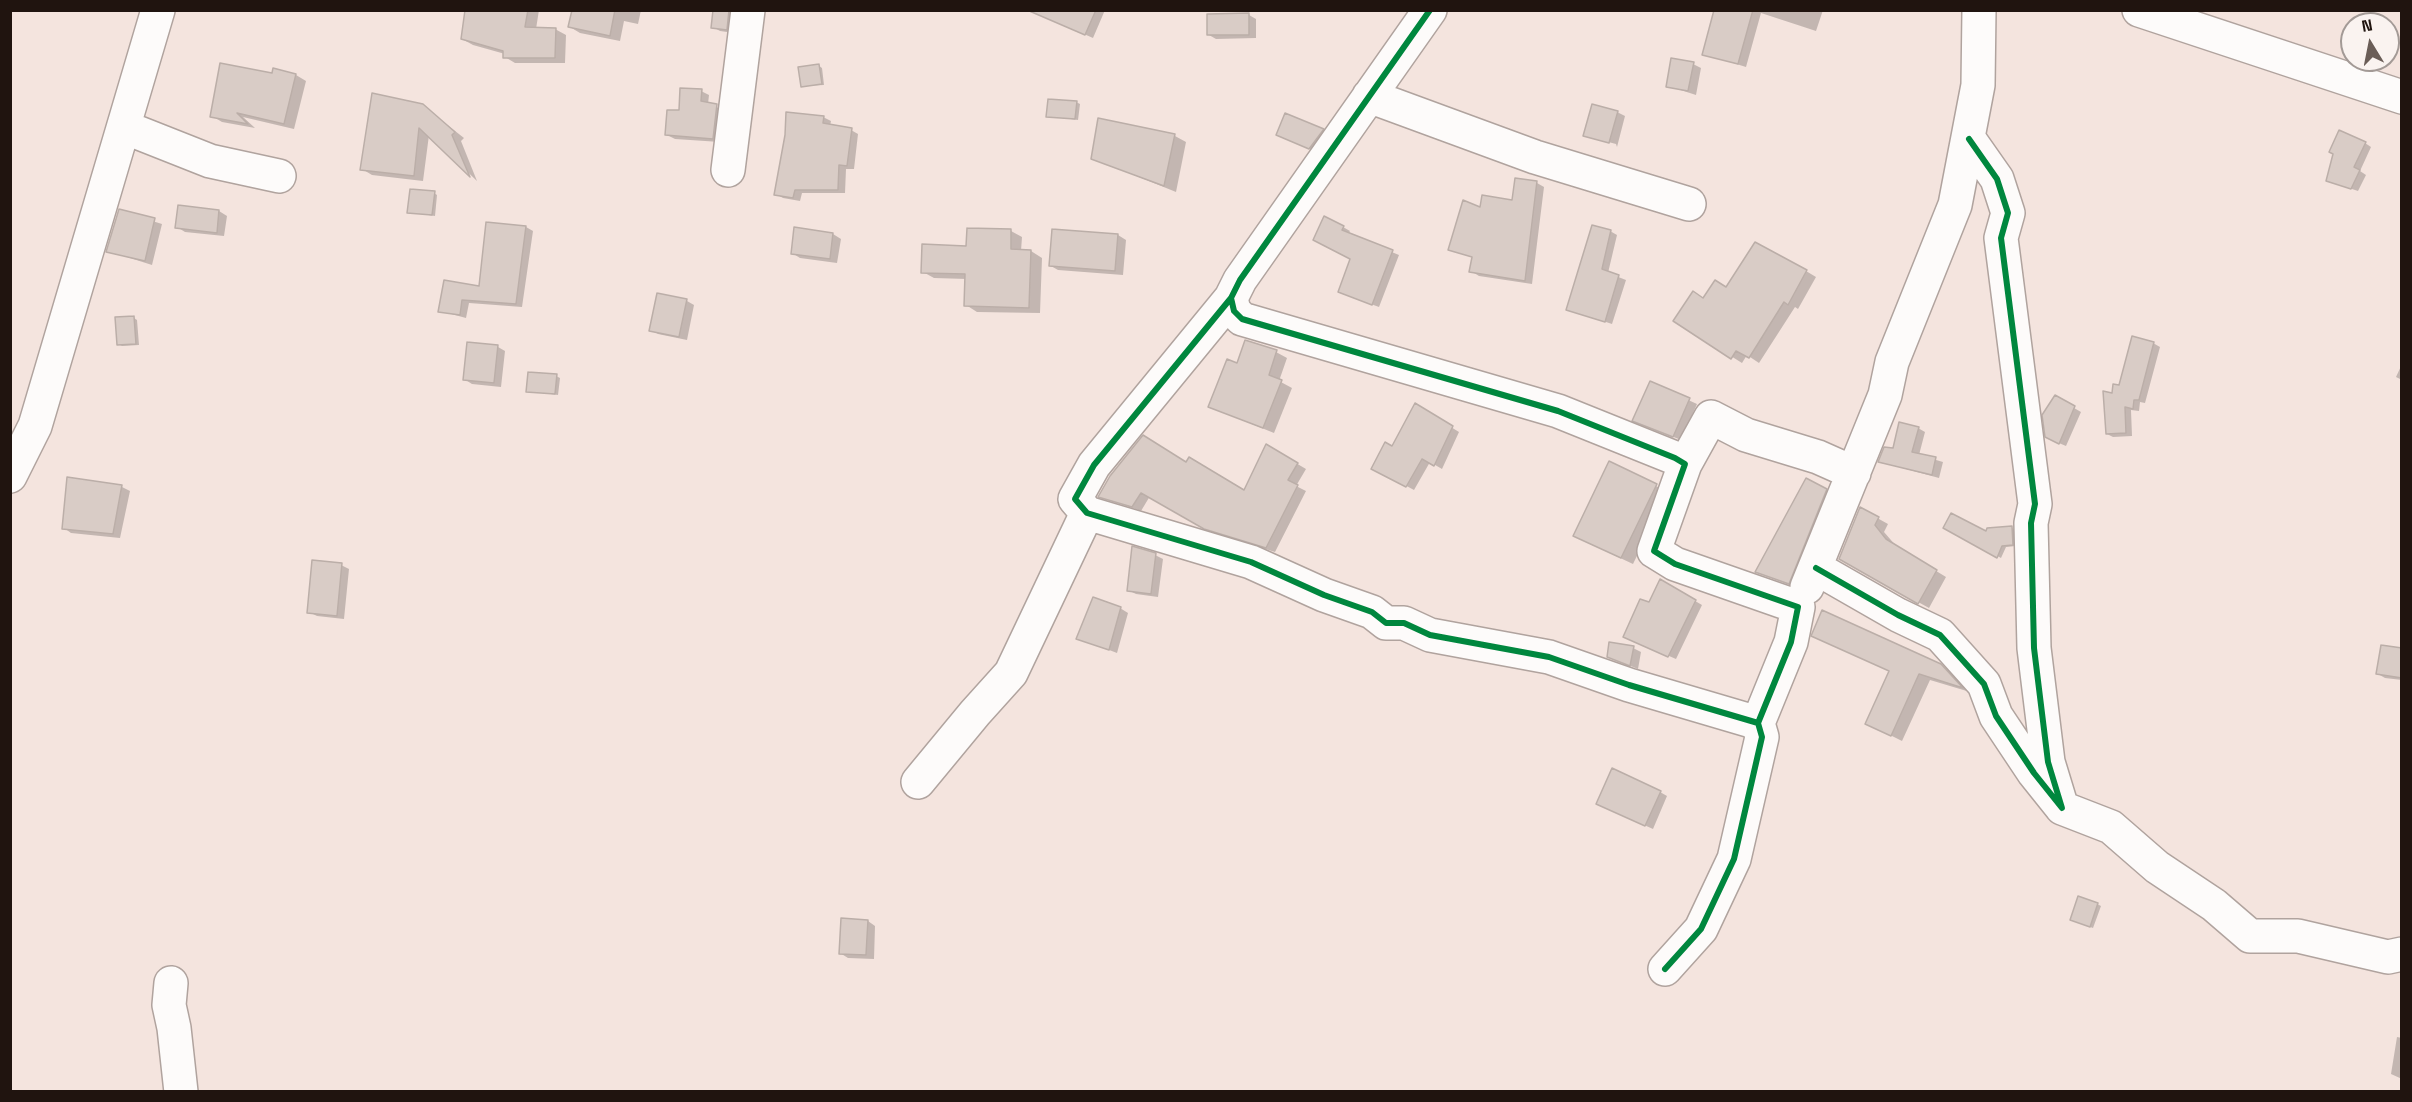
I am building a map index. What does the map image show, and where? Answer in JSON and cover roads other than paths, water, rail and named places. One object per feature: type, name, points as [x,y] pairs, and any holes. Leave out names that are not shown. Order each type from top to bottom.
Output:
[{"type":"street","points":[[10,476],[35,426],[158,10]]},
{"type":"street","points":[[728,170],[748,10]]},
{"type":"street","points":[[1430,10],[1240,280],[1231,298],[1094,465],[1076,499],[1087,513],[1251,562],[1324,595],[1372,612],[1386,622],[1404,623],[1430,635],[1549,657],[1640,689],[1758,723]]},
{"type":"street","points":[[1665,969],[1701,928],[1734,860],[1762,737],[1758,723],[1791,642],[1798,607],[1886,395],[1892,362],[1955,205],[1978,85],[1979,10]]},
{"type":"street","points":[[2139,10],[2402,97]]},
{"type":"street","points":[[1369,96],[1535,157],[1689,204]]},
{"type":"street","points":[[124,127],[210,161],[279,176]]},
{"type":"street","points":[[1969,139],[1996,179],[2008,213],[2001,238],[2035,504],[2031,533],[2034,648],[2048,762],[2062,808]]},
{"type":"street","points":[[1231,298],[1234,311],[1242,319],[1558,411],[1685,464]]},
{"type":"street","points":[[1798,607],[1674,564],[1654,551],[1685,464],[1711,417],[1746,435],[1818,457],[1854,473]]},
{"type":"street","points":[[918,782],[975,712],[1011,674],[1087,513]]},
{"type":"street","points":[[1816,568],[1898,615],[1940,635],[1984,684],[1996,716],[2034,773],[2062,808],[2111,827],[2157,867],[2214,905],[2250,936],[2298,936],[2388,957],[2402,954]]},
{"type":"street","points":[[171,983],[168,1005],[174,1028],[181,1092]]}]
